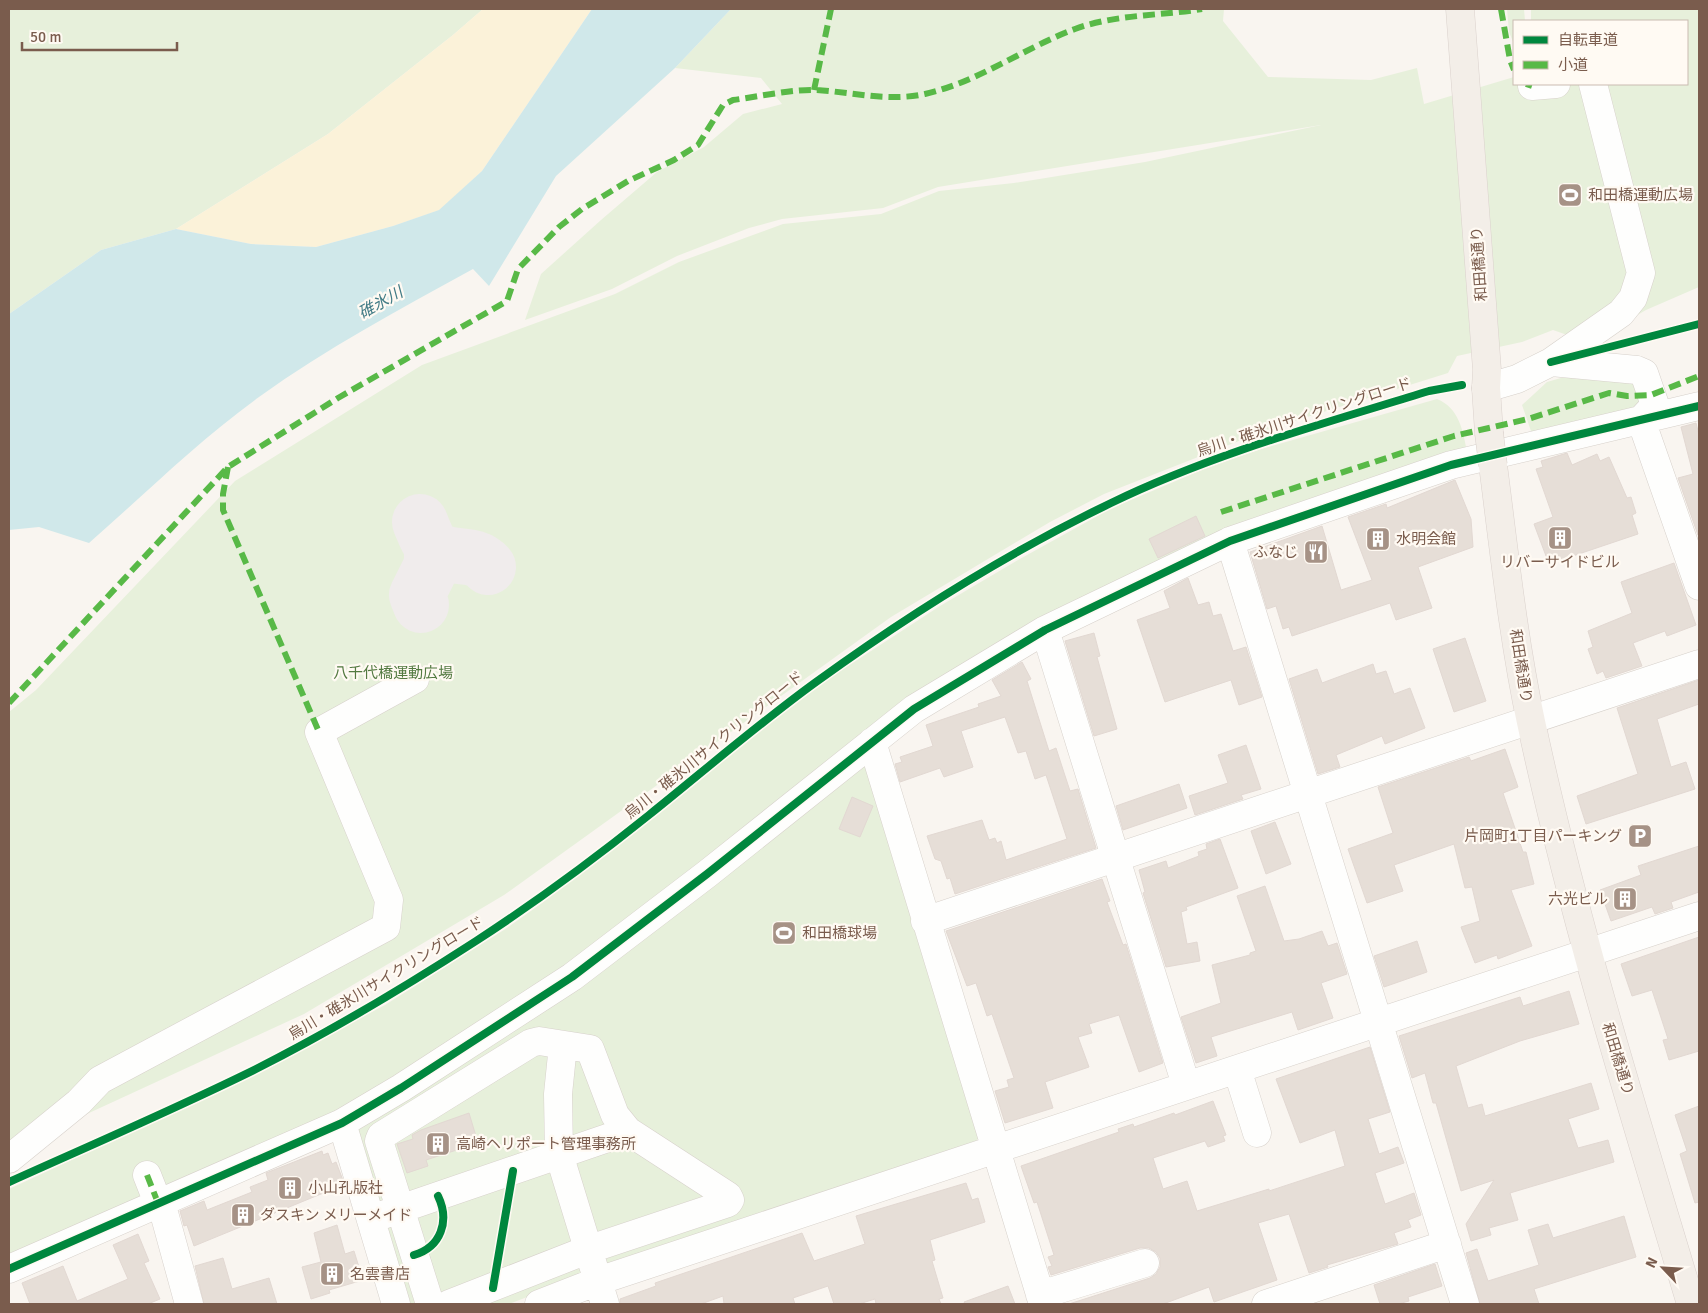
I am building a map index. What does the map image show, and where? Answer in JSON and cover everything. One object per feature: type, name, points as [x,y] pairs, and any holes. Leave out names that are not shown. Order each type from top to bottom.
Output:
[{"type":"main road","name":"和田橋通り","points":[[1460,9],[1493,465],[1506,573],[1530,720],[1586,953],[1691,1304]]},
{"type":"street","points":[[1487,379],[1517,379],[1551,362],[1621,313],[1633,298],[1641,273],[1593,85]]},
{"type":"street","points":[[1551,362],[1637,370],[1644,373],[1655,405],[1641,420]]},
{"type":"street","points":[[9,1269],[342,1124],[572,977],[703,878],[914,710],[1045,630],[1230,541],[1451,465],[1699,406]]},
{"type":"street","points":[[1641,420],[1699,586]]},
{"type":"street","points":[[1230,541],[1465,1304]]},
{"type":"street","points":[[1045,630],[1186,1085]]},
{"type":"street","points":[[925,921],[1699,664]]},
{"type":"street","points":[[9,1159],[79,1102],[100,1080],[386,927],[389,900],[319,732],[415,679]]},
{"type":"street","points":[[872,742],[1041,1300],[1145,1263]]},
{"type":"street","points":[[539,1304],[601,1292],[996,1149],[1699,916]]},
{"type":"street","points":[[430,1304],[399,1210],[380,1142],[381,1136],[531,1043],[539,1041],[590,1049],[615,1115],[628,1131],[728,1196],[730,1200],[728,1203],[587,1250],[449,1304]]},
{"type":"street","points":[[563,1045],[558,1094],[559,1154],[601,1292]]},
{"type":"street","points":[[1237,1069],[1257,1133]]},
{"type":"street","points":[[342,1124],[396,1304]]},
{"type":"street","points":[[371,1219],[628,1131]]},
{"type":"street","points":[[146,1175],[159,1203],[189,1304]]},
{"type":"street","points":[[1266,1304],[1447,1244]]},
{"type":"green space","points":[[9,9],[483,9],[328,134],[176,229],[101,250],[9,314]]},
{"type":"green space","name":"八千代橋運動広場","points":[[731,9],[1224,9],[1223,21],[1268,77],[1371,80],[1417,68],[1424,104],[1513,77],[1513,85],[1688,85],[1688,20],[1531,20],[1531,9],[1699,9],[1699,287],[1646,310],[1590,343],[1553,330],[1522,342],[1457,356],[1448,373],[1272,428],[1104,494],[1050,522],[891,617],[504,895],[304,1014],[89,1113],[9,1142],[9,712],[36,690],[235,481],[422,365],[615,294],[679,262],[783,224],[881,214],[939,191],[1014,183],[1145,162],[1321,125],[938,187],[883,208],[782,219],[749,228],[677,256],[612,289],[525,320],[541,274],[657,172],[704,147],[743,114],[782,104],[761,78],[675,68]]},
{"type":"green space","points":[[1507,9],[1524,9],[1525,20],[1513,20],[1513,42],[1509,32]]},
{"type":"green space","points":[[1578,373],[1639,374],[1648,404],[1532,434],[1522,405],[1547,382]]},
{"type":"green space","points":[[1437,399],[1450,408],[1459,421],[1467,452],[1100,590],[578,958],[361,1100],[9,1256],[9,1189],[242,1081],[385,1005],[507,928],[542,903],[654,816],[740,745],[825,681],[940,606],[1112,508],[1204,469],[1261,449]]},
{"type":"green space","points":[[860,765],[870,768],[980,1135],[974,1145],[595,1271],[509,1304],[407,1304],[356,1133],[358,1128]]},
{"type":"sand","points":[[483,9],[592,9],[482,171],[440,210],[393,226],[316,247],[251,244],[176,229],[328,134]]},
{"type":"water","name":"碓氷川","points":[[592,9],[731,9],[675,68],[556,176],[489,286],[473,269],[311,362],[259,397],[215,431],[89,543],[39,527],[9,530],[9,314],[101,250],[176,229],[251,244],[316,247],[393,226],[439,210],[482,171]]},
{"type":"building","points":[[1696,423],[1699,435],[1698,535],[1678,478],[1693,474],[1681,427]]},
{"type":"building","points":[[1567,453],[1572,465],[1597,454],[1600,461],[1609,457],[1627,498],[1631,497],[1636,513],[1632,515],[1638,534],[1549,564],[1534,524],[1553,517],[1536,469],[1543,467],[1541,461]]},
{"type":"building","points":[[1455,480],[1471,519],[1473,547],[1418,567],[1432,608],[1396,620],[1390,603],[1292,636],[1289,627],[1283,629],[1276,606],[1267,609],[1250,552],[1322,526],[1341,590],[1372,580],[1348,517],[1386,504],[1387,508]]},
{"type":"building","points":[[1196,516],[1205,536],[1158,558],[1149,539]]},
{"type":"building","points":[[1674,563],[1696,625],[1667,636],[1665,631],[1633,643],[1642,666],[1606,678],[1603,671],[1597,674],[1588,649],[1593,647],[1588,631],[1632,613],[1621,582]]},
{"type":"building","points":[[1188,578],[1198,605],[1209,602],[1213,616],[1221,614],[1233,651],[1246,647],[1262,697],[1239,705],[1231,680],[1165,702],[1137,620],[1170,608],[1164,591]]},
{"type":"building","points":[[1094,633],[1100,656],[1097,657],[1117,729],[1094,736],[1065,641]]},
{"type":"building","points":[[1465,638],[1486,701],[1454,712],[1433,649]]},
{"type":"building","points":[[1022,662],[1031,679],[1027,681],[1049,751],[1056,748],[1070,791],[1078,789],[1096,848],[955,894],[950,878],[947,879],[941,861],[935,859],[927,836],[982,820],[989,840],[995,838],[997,843],[1001,841],[1006,860],[1067,839],[1046,775],[1035,779],[1026,751],[1018,753],[1005,717],[961,731],[973,767],[944,777],[940,768],[900,782],[895,764],[902,762],[900,757],[933,746],[926,725],[979,707],[978,704],[1001,696],[992,680]]},
{"type":"building","points":[[1373,664],[1376,674],[1386,671],[1394,694],[1410,688],[1425,728],[1385,744],[1382,736],[1336,755],[1340,767],[1318,774],[1289,679],[1317,669],[1322,683]]},
{"type":"building","points":[[1699,680],[1699,704],[1657,719],[1671,767],[1686,762],[1695,789],[1586,824],[1577,796],[1638,774],[1617,708]]},
{"type":"building","points":[[1246,745],[1261,789],[1241,795],[1243,799],[1195,815],[1189,796],[1228,783],[1218,755]]},
{"type":"building","points":[[1505,749],[1518,787],[1503,793],[1523,852],[1526,852],[1534,884],[1511,890],[1532,946],[1498,959],[1497,955],[1475,963],[1461,927],[1480,921],[1472,887],[1465,888],[1454,844],[1394,865],[1403,891],[1367,903],[1348,849],[1393,833],[1378,787],[1469,757],[1471,761]]},
{"type":"building","points":[[1179,784],[1187,808],[1123,830],[1116,806]]},
{"type":"building","points":[[852,797],[873,806],[860,837],[839,829]]},
{"type":"building","points":[[1275,822],[1291,864],[1266,874],[1251,831]]},
{"type":"building","points":[[1220,839],[1238,888],[1186,907],[1187,910],[1181,912],[1187,944],[1197,942],[1200,961],[1166,967],[1143,893],[1145,892],[1139,870],[1166,861],[1168,868],[1199,856],[1198,852],[1207,849],[1206,844]]},
{"type":"building","points":[[1699,846],[1699,892],[1671,902],[1673,908],[1655,914],[1652,907],[1611,921],[1600,890],[1641,875],[1638,866]]},
{"type":"building","points":[[1102,879],[1110,901],[1107,902],[1123,945],[1126,944],[1163,1063],[1139,1072],[1119,1015],[1089,1024],[1092,1033],[1078,1037],[1089,1067],[1045,1082],[1053,1108],[1005,1123],[995,1091],[1009,1087],[1007,1080],[1014,1078],[992,1014],[987,1016],[976,983],[967,986],[946,931]]},
{"type":"building","points":[[1265,886],[1284,941],[1299,939],[1322,931],[1328,946],[1337,943],[1347,974],[1321,983],[1333,1018],[1298,1030],[1292,1012],[1211,1037],[1217,1056],[1196,1063],[1181,1017],[1221,1003],[1212,965],[1250,955],[1250,953],[1256,951],[1237,896]]},
{"type":"building","points":[[1699,937],[1699,1051],[1669,1060],[1663,1040],[1668,1039],[1652,990],[1632,996],[1621,964]]},
{"type":"building","points":[[1417,941],[1427,972],[1384,987],[1374,956]]},
{"type":"building","points":[[1569,991],[1579,1024],[1520,1041],[1456,1066],[1468,1108],[1482,1104],[1485,1116],[1591,1083],[1599,1109],[1568,1119],[1578,1148],[1608,1140],[1614,1162],[1510,1193],[1518,1220],[1489,1228],[1491,1235],[1471,1241],[1466,1224],[1494,1180],[1461,1191],[1436,1103],[1433,1103],[1425,1073],[1412,1078],[1399,1036],[1520,997],[1523,1006]]},
{"type":"building","points":[[1370,1047],[1390,1112],[1368,1119],[1379,1154],[1398,1147],[1404,1163],[1375,1173],[1385,1204],[1414,1193],[1421,1215],[1408,1220],[1411,1227],[1394,1233],[1398,1244],[1327,1265],[1328,1267],[1309,1273],[1289,1214],[1258,1223],[1277,1280],[1214,1302],[1209,1287],[1163,1304],[1069,1304],[1150,1278],[1156,1274],[1160,1267],[1160,1258],[1156,1252],[1149,1248],[1140,1248],[1051,1275],[1048,1267],[1052,1266],[1048,1257],[1054,1255],[1037,1202],[1034,1203],[1021,1166],[1119,1132],[1118,1129],[1133,1124],[1134,1127],[1174,1113],[1175,1115],[1213,1101],[1226,1135],[1223,1136],[1225,1141],[1208,1147],[1205,1141],[1153,1158],[1163,1189],[1187,1181],[1197,1211],[1269,1189],[1269,1191],[1345,1166],[1335,1130],[1300,1143],[1276,1079]]},
{"type":"building","points":[[1699,1106],[1699,1202],[1695,1203],[1680,1154],[1687,1151],[1675,1115]]},
{"type":"building","name":"高崎ヘリポート管理事務所","points":[[469,1113],[478,1143],[426,1160],[428,1166],[407,1173],[397,1144],[413,1139],[412,1135],[421,1130]]},
{"type":"building","points":[[322,1151],[323,1155],[328,1153],[332,1164],[336,1162],[344,1183],[194,1246],[187,1225],[184,1226],[180,1211],[204,1201],[207,1210],[252,1192],[250,1187],[268,1180],[266,1173]]},
{"type":"building","points":[[966,1183],[972,1200],[978,1198],[985,1222],[930,1240],[935,1260],[932,1261],[943,1298],[939,1299],[941,1304],[876,1304],[875,1299],[859,1304],[834,1304],[828,1286],[793,1298],[795,1304],[724,1304],[723,1296],[701,1304],[620,1304],[620,1299],[656,1286],[655,1283],[802,1233],[814,1261],[865,1244],[856,1216]]},
{"type":"building","points":[[1624,1216],[1636,1257],[1534,1289],[1539,1304],[1480,1304],[1466,1253],[1477,1249],[1488,1281],[1539,1265],[1528,1230],[1548,1224],[1553,1238]]},
{"type":"building","name":"名雲書店","points":[[337,1225],[345,1254],[354,1251],[363,1280],[329,1290],[330,1293],[311,1299],[302,1267],[321,1262],[314,1233]]},
{"type":"building","points":[[138,1234],[149,1261],[144,1263],[160,1299],[148,1304],[30,1304],[22,1283],[63,1266],[77,1301],[128,1279],[113,1245]]},
{"type":"building","points":[[223,1258],[232,1289],[269,1278],[277,1304],[204,1304],[195,1266]]},
{"type":"building","points":[[1435,1264],[1442,1286],[1408,1297],[1409,1301],[1398,1304],[1380,1304],[1374,1285]]},
{"type":"building","points":[[1008,1286],[1015,1304],[965,1304],[964,1302]]},
{"type":"taxiway","points":[[420,522],[428,541],[439,551],[475,559],[488,567]]},
{"type":"taxiway","points":[[421,605],[417,595],[432,565],[432,546]]},
{"type":"marked path","points":[[814,90],[831,9]]},
{"type":"marked path","points":[[9,703],[228,467],[338,398],[507,301],[518,269],[559,227],[582,209],[628,181],[674,160],[698,145],[723,105],[733,100],[807,90],[884,97],[925,94],[945,89],[964,81],[1038,45],[1091,24],[1122,18],[1202,9]]},
{"type":"marked path","points":[[1501,9],[1513,68]]},
{"type":"marked path","points":[[1221,512],[1454,436],[1528,419],[1609,393],[1627,396],[1651,395],[1699,376]]},
{"type":"marked path","points":[[228,467],[223,494],[223,510],[319,732]]},
{"type":"marked path","points":[[147,1175],[158,1203]]},
{"type":"cycle path","points":[[1551,362],[1699,324]]},
{"type":"cycle path","name":"烏川・碓氷川サイクリングロード","points":[[9,1182],[164,1113],[256,1069],[340,1024],[422,975],[542,896],[649,815],[773,714],[851,657],[922,609],[1035,542],[1111,503],[1188,469],[1308,428],[1429,391],[1462,385]]},
{"type":"cycle path","points":[[9,1269],[342,1123],[401,1088],[572,977],[707,874],[914,709],[1045,630],[1230,541],[1451,465],[1699,406]]},
{"type":"cycle path","points":[[493,1288],[513,1171]]},
{"type":"cycle path","points":[[414,1255],[431,1246],[441,1232],[443,1215],[442,1205],[438,1196]]},
{"type":"place","name":"和田橋運動広場","points":[[1570,195]]},
{"type":"place","name":"リバーサイドビル","points":[[1560,538]]},
{"type":"place","name":"水明会館","points":[[1378,539]]},
{"type":"place","name":"ふなじ","points":[[1316,552]]},
{"type":"place","name":"片岡町1丁目パーキング","points":[[1640,836]]},
{"type":"place","name":"六光ビル","points":[[1625,899]]},
{"type":"place","name":"和田橋球場","points":[[784,933]]},
{"type":"place","name":"高崎ヘリポート管理事務所","points":[[438,1144]]},
{"type":"place","name":"小山孔版社","points":[[290,1188]]},
{"type":"place","name":"ダスキン メリーメイド","points":[[243,1215]]},
{"type":"place","name":"名雲書店","points":[[332,1274]]}]
